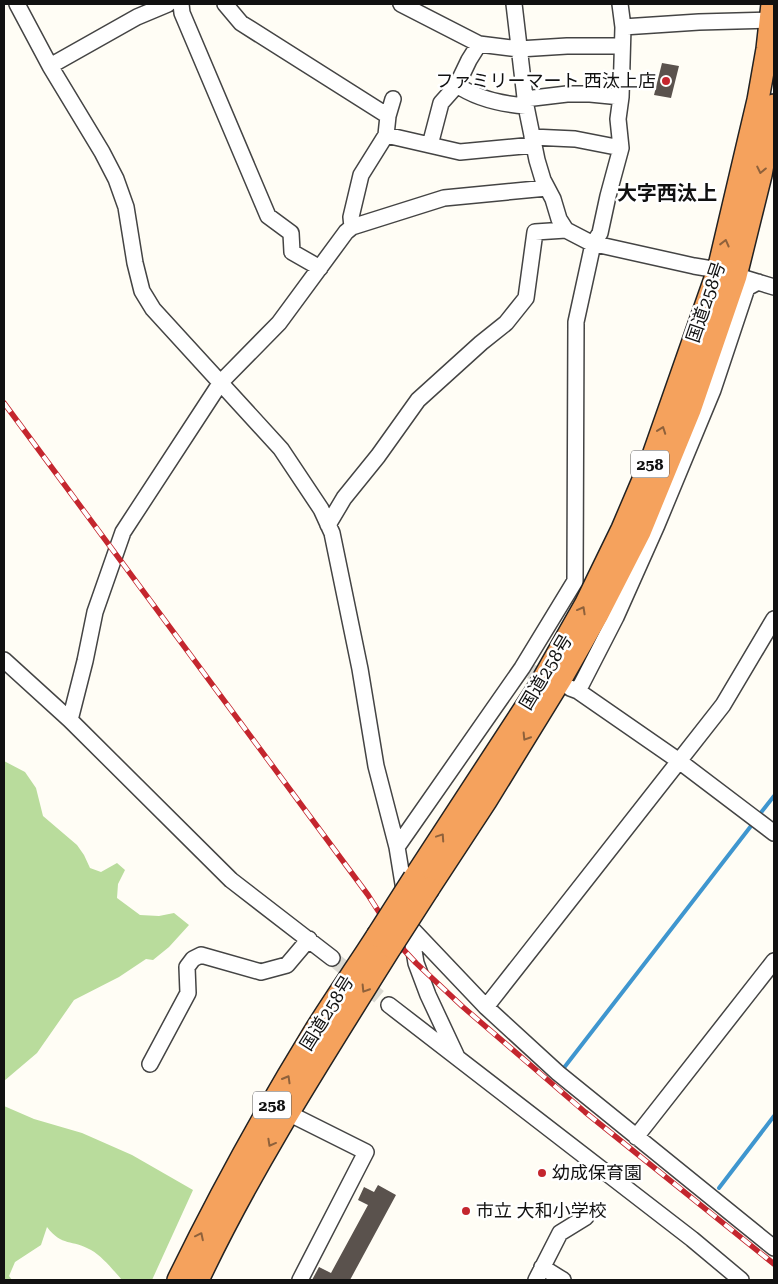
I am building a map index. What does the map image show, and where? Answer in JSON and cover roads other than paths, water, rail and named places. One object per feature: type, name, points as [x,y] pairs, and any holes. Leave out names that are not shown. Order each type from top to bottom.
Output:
[{"type":"highway","name":"国道258号","points":[[727,273],[767,49],[771,12]]},
{"type":"highway","name":"国道258号","points":[[198,1280],[221,1232],[384,942],[422,883],[486,802],[561,680],[636,541],[690,410],[727,273],[760,175],[774,105]]},
{"type":"highway","name":"国道258号","points":[[178,1280],[249,1143],[313,1034],[384,942]]},
{"type":"street","points":[[17,4],[50,66],[102,152],[116,179],[126,207],[135,263],[142,291],[154,309],[281,449],[321,509],[332,533],[360,669],[376,766],[397,847],[416,963],[428,995],[457,1058]]},
{"type":"street","points":[[50,66],[137,17],[168,4]]},
{"type":"street","points":[[181,4],[182,13],[210,82],[228,117],[268,216],[290,232],[292,252],[320,268]]},
{"type":"street","points":[[225,4],[241,23],[388,116]]},
{"type":"street","points":[[515,4],[525,103],[537,160],[559,219],[566,230],[592,244],[727,273],[774,288]]},
{"type":"street","points":[[397,847],[526,669],[575,581],[576,322],[592,244],[600,233],[621,148],[618,119],[621,96],[623,27],[620,4]]},
{"type":"street","points":[[407,5],[479,44],[519,48],[622,46]]},
{"type":"street","points":[[623,27],[699,22],[771,12]]},
{"type":"street","points":[[430,145],[441,103],[456,84],[479,44]]},
{"type":"street","points":[[456,84],[468,92],[503,104],[525,103],[567,94],[621,96]]},
{"type":"street","points":[[352,227],[351,217],[361,175],[386,136],[388,116],[393,99]]},
{"type":"street","points":[[386,136],[460,152],[533,141],[575,139],[621,148]]},
{"type":"street","points":[[70,720],[95,612],[123,532],[221,382],[279,323],[352,227],[444,198],[547,188]]},
{"type":"street","points":[[328,525],[344,498],[378,456],[418,400],[481,342],[506,323],[526,298],[535,232],[566,230]]},
{"type":"street","points":[[758,282],[747,288],[713,390],[616,618],[574,690],[679,761],[774,834]]},
{"type":"street","points":[[486,1007],[723,705],[774,619]]},
{"type":"street","points":[[4,660],[70,720],[231,880],[332,958]]},
{"type":"street","points":[[410,927],[486,1007],[558,1073],[774,1248]]},
{"type":"street","points":[[150,1064],[188,992],[186,967],[193,959],[201,955],[261,972],[287,965],[309,939]]},
{"type":"street","points":[[636,1137],[774,961]]},
{"type":"street","points":[[389,1005],[684,1233],[741,1280]]},
{"type":"street","points":[[288,1113],[366,1152],[300,1280]]},
{"type":"street","points":[[563,1280],[539,1274],[560,1233],[586,1217]]},
{"type":"waterway","points":[[759,815],[774,796]]},
{"type":"waterway","points":[[563,1069],[751,826]]},
{"type":"waterway","points":[[719,1188],[774,1116]]},
{"type":"tunnel","points":[[530,671],[553,681]]},
{"type":"tunnel","points":[[332,958],[389,1005]]},
{"type":"railway","points":[[4,403],[368,895],[402,948],[463,1007],[585,1112],[774,1264]]},
{"type":"place","name":"ファミリーマート 西汰上店","points":[[666,81]]},
{"type":"place","name":"幼成保育園","points":[[542,1173]]},
{"type":"place","name":"市立 大和小学校","points":[[466,1211]]},
{"type":"district","name":"大字西汰上","points":[[667,193]]}]
